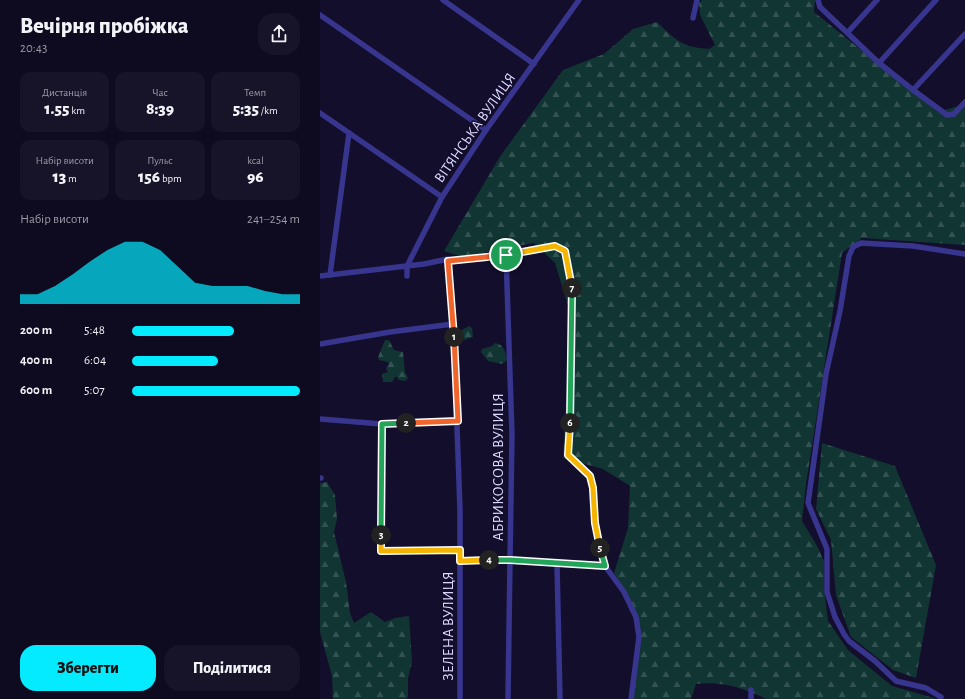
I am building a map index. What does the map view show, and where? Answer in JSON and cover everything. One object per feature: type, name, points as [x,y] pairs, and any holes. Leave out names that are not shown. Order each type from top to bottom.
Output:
[{"type":"street","points":[[443,0],[534,64]]},
{"type":"street","name":"ВІТЯНСЬКА ВУЛИЦЯ","points":[[407,266],[442,197],[486,130],[579,0]]},
{"type":"street","points":[[693,18],[697,0]]},
{"type":"street","points":[[818,0],[820,7],[879,63],[913,90],[947,115],[965,110]]},
{"type":"street","points":[[848,32],[877,0]]},
{"type":"street","points":[[879,63],[936,0]]},
{"type":"street","points":[[320,15],[486,130]]},
{"type":"street","points":[[913,90],[965,34]]},
{"type":"street","points":[[954,114],[965,102]]},
{"type":"street","points":[[320,113],[442,197]]},
{"type":"street","points":[[330,275],[349,133]]},
{"type":"street","points":[[941,697],[926,688],[896,681],[875,661],[849,641],[844,634],[835,617],[827,592],[827,549],[808,503],[826,374],[840,311],[849,256],[854,247],[861,242],[913,246],[965,254]]},
{"type":"street","points":[[320,276],[424,264],[444,259],[448,259],[448,261],[506,255],[555,246],[565,251],[572,280],[572,333],[568,455],[590,476],[593,488],[595,523],[605,566],[624,592],[636,617],[638,627],[635,674],[631,699]]},
{"type":"street","name":"АБРИКОСОВА ВУЛИЦЯ","points":[[506,255],[512,435],[510,560],[605,566]]},
{"type":"street","points":[[412,258],[412,262],[415,264]]},
{"type":"street","name":"ЗЕЛЕНА ВУЛИЦЯ","points":[[448,261],[458,421],[460,699]]},
{"type":"street","points":[[407,266],[408,276]]},
{"type":"street","points":[[320,344],[390,332],[452,324]]},
{"type":"street","points":[[320,419],[382,424],[458,421]]},
{"type":"street","points":[[382,424],[381,551],[460,550]]},
{"type":"street","points":[[460,561],[510,560],[508,699]]},
{"type":"street","points":[[557,564],[560,699]]},
{"type":"street","points":[[751,690],[751,699]]},
{"type":"green space","points":[[702,0],[815,0],[814,12],[938,112],[965,104],[965,245],[862,238],[842,253],[806,484],[802,521],[824,561],[824,589],[828,621],[848,650],[892,686],[937,699],[766,699],[732,686],[705,683],[696,684],[691,699],[629,699],[636,648],[636,618],[630,600],[614,573],[628,528],[630,486],[603,469],[563,458],[571,315],[555,263],[534,243],[462,257],[444,251],[501,155],[563,70],[604,54],[633,29],[657,22],[680,42],[709,49],[715,45],[700,15],[699,3]]},
{"type":"green space","points":[[469,326],[472,328],[473,337],[464,340],[458,338],[457,333]]},
{"type":"green space","points":[[385,340],[389,340],[394,350],[403,352],[405,372],[408,378],[405,381],[399,380],[396,376],[392,382],[383,382],[382,374],[388,372],[386,368],[389,364],[388,362],[379,360],[378,357]]},
{"type":"green space","points":[[495,343],[501,345],[505,352],[507,360],[502,364],[488,361],[481,352],[482,349],[492,346]]},
{"type":"green space","points":[[822,443],[895,466],[936,565],[916,678],[893,670],[851,637],[836,595],[831,540],[816,509]]},
{"type":"green space","points":[[327,482],[335,495],[337,519],[334,532],[346,582],[350,613],[354,623],[371,612],[385,622],[395,618],[409,616],[412,662],[408,678],[408,697],[406,699],[333,699],[332,676],[320,632],[320,483]]},
{"type":"route","points":[[555,246],[565,251],[572,280],[571,397],[568,455],[581,465],[590,476],[592,482],[595,523],[605,566],[510,560],[460,561],[460,550],[381,551],[382,424],[458,421],[448,261],[506,255],[555,246]]}]
